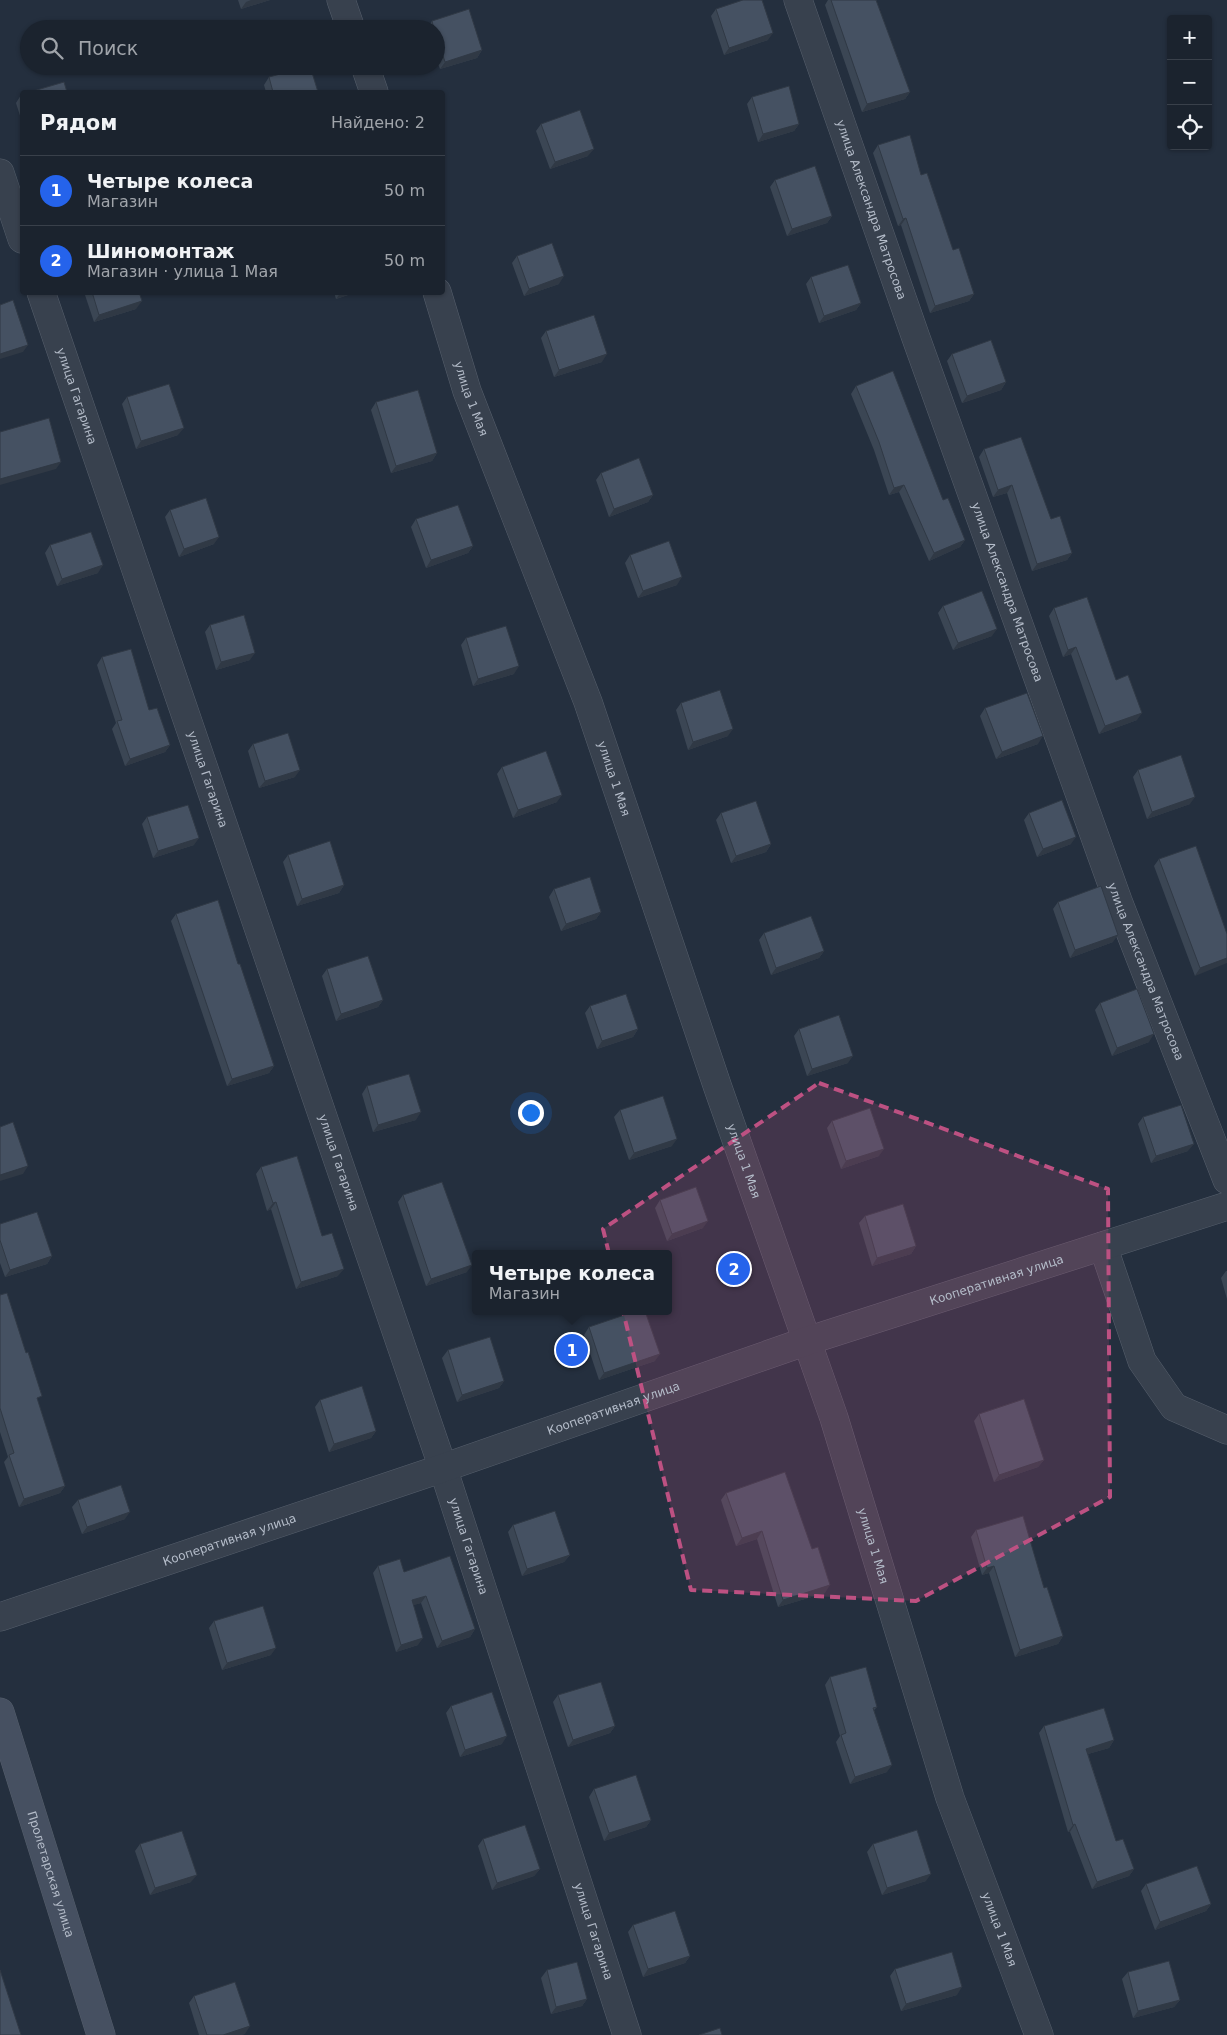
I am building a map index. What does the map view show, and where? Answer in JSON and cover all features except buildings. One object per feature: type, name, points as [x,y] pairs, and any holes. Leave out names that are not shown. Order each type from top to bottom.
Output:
[{"type":"main road","name":"Пролетарская улица","points":[[0,1712],[102,2035]]},
{"type":"street","points":[[341,0],[348,20]]},
{"type":"street","name":"улица Александра Матросова","points":[[798,0],[916,338],[1118,901],[1227,1180]]},
{"type":"street","points":[[367,75],[373,90]]},
{"type":"street","points":[[0,173],[20,233]]},
{"type":"street","name":"улица Гагарина","points":[[42,295],[443,1468],[627,2035]]},
{"type":"street","name":"улица 1 Мая","points":[[438,295],[467,390],[588,702],[836,1428],[950,1798],[1039,2035]]},
{"type":"street","name":"Кооперативная улица","points":[[0,1617],[443,1468],[807,1341],[1227,1206]]},
{"type":"street","points":[[1103,1246],[1142,1361],[1174,1407],[1227,1430]]},
{"type":"highlighted area","points":[[819,1083],[1108,1189],[1110,1497],[916,1601],[691,1590],[603,1229]]},
{"type":"place","name":"Шиномонтаж","points":[[734,1269]]},
{"type":"place","name":"Четыре колеса","points":[[572,1350]]}]
